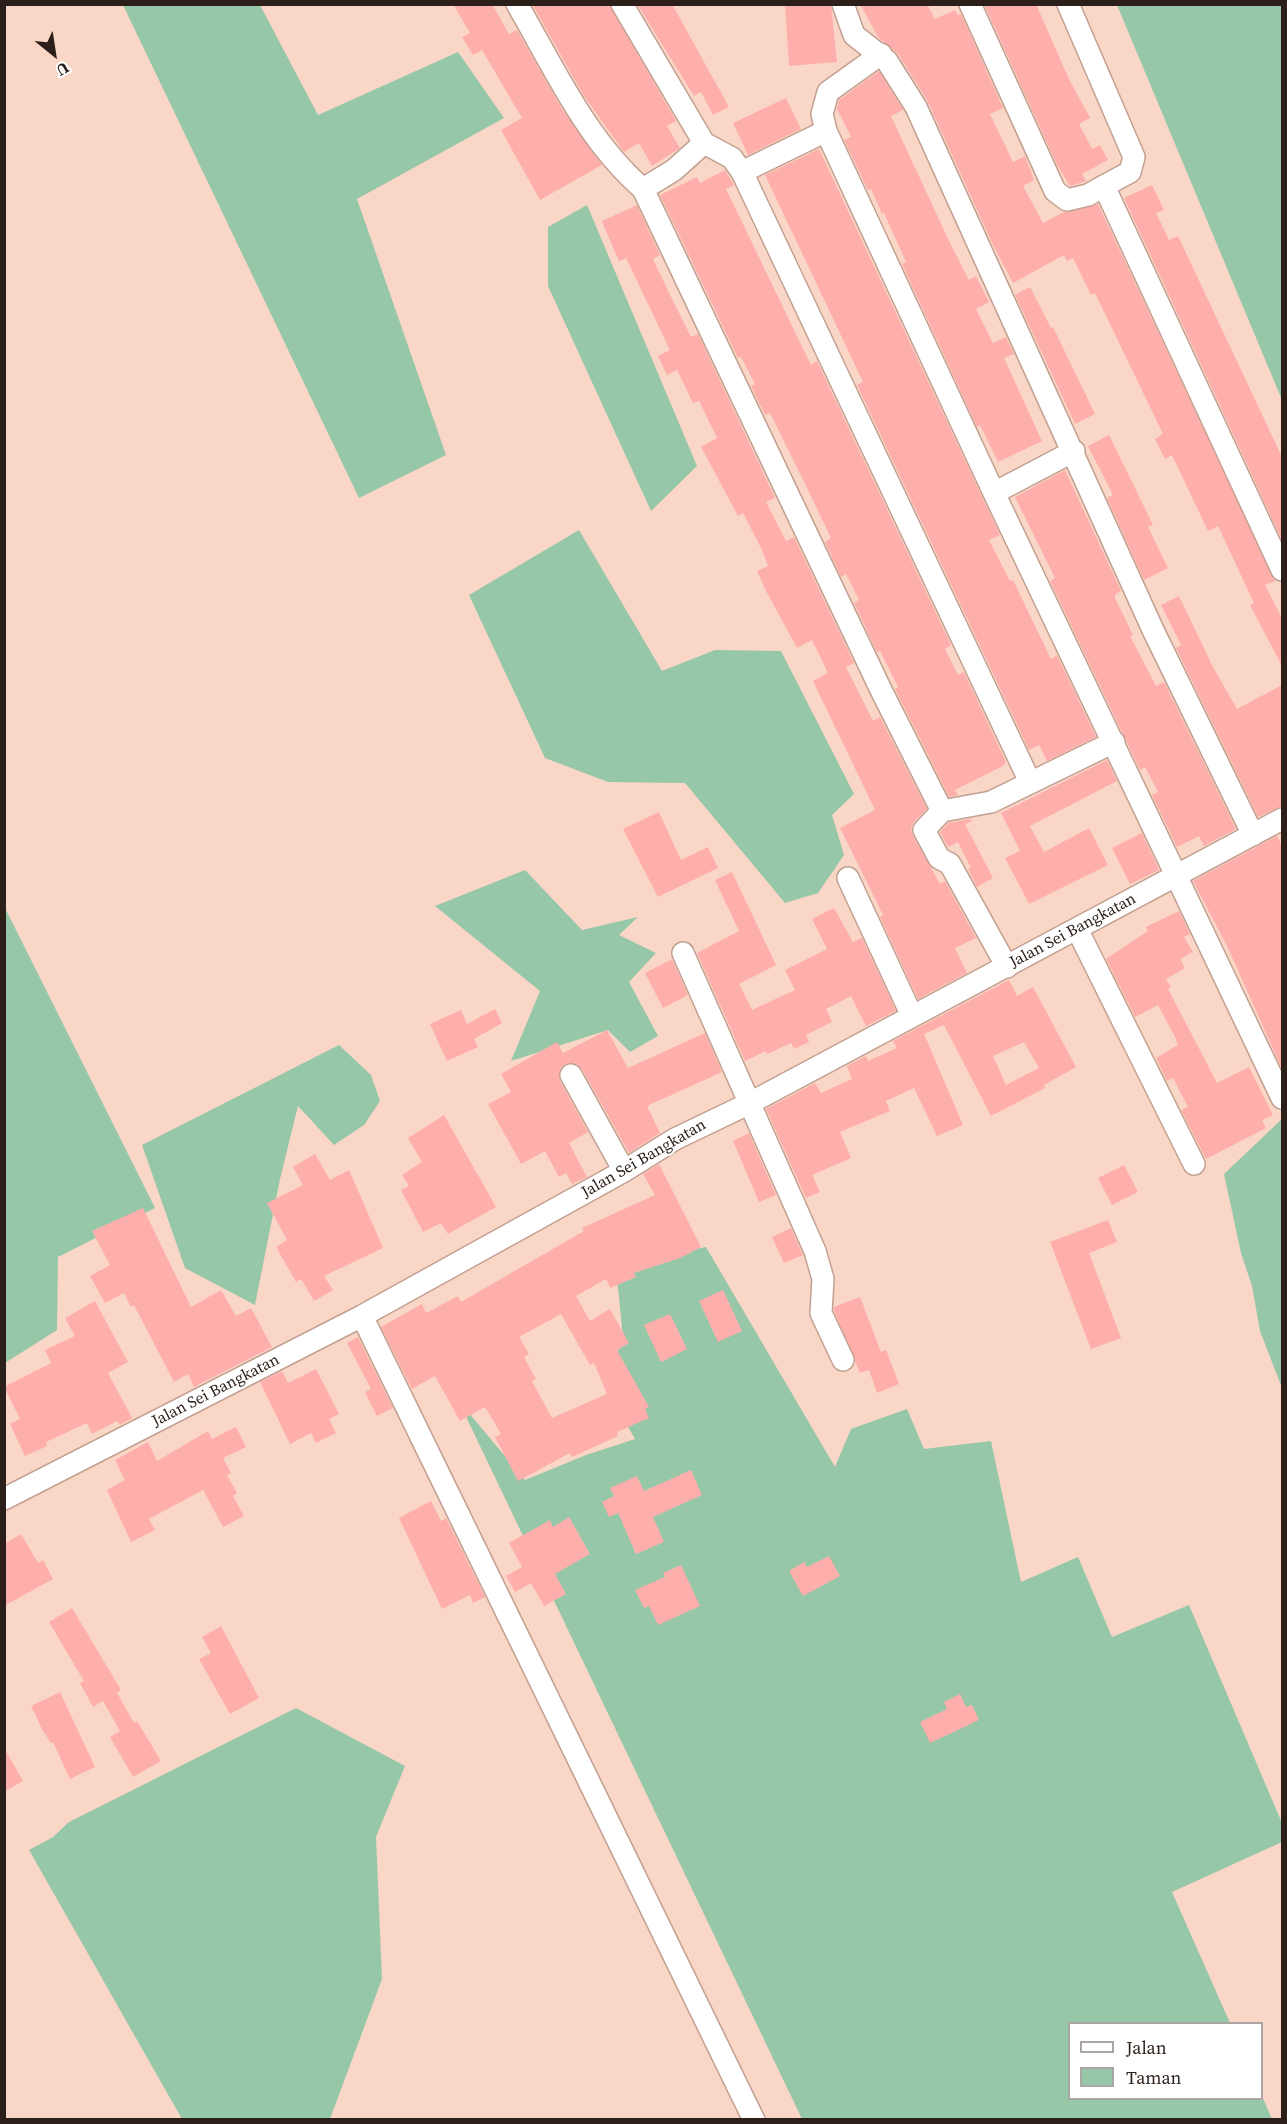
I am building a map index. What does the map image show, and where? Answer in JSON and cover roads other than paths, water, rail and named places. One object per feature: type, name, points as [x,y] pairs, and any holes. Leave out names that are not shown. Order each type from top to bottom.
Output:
[{"type":"street","points":[[518,4],[573,102],[617,167],[643,189],[881,690],[942,811]]},
{"type":"street","points":[[622,4],[704,143],[732,158],[742,172],[1030,782]]},
{"type":"street","points":[[843,4],[855,35],[881,54],[916,107],[1154,630],[1253,835]]},
{"type":"street","points":[[970,4],[1055,191],[1067,200],[1088,195],[1130,171],[1133,153],[1068,4]]},
{"type":"street","points":[[881,54],[828,92],[822,114],[826,131],[994,493],[1178,875],[1282,1098]]},
{"type":"street","points":[[742,172],[826,131]]},
{"type":"street","points":[[643,189],[674,170],[704,143]]},
{"type":"street","points":[[1104,186],[1282,570]]},
{"type":"street","points":[[994,493],[1074,451]]},
{"type":"street","points":[[1007,967],[950,864],[939,858],[924,830],[942,811],[991,801],[1114,742]]},
{"type":"street","name":"Jalan Sei Bangkatan","points":[[4,1499],[362,1316],[624,1171],[675,1139],[750,1103],[1282,819]]},
{"type":"street","points":[[848,878],[912,1016]]},
{"type":"street","points":[[1077,929],[1194,1164]]},
{"type":"street","points":[[684,953],[815,1251],[823,1279],[821,1313],[843,1360]]},
{"type":"street","points":[[571,1075],[624,1171]]},
{"type":"street","points":[[362,1316],[754,2120]]}]
